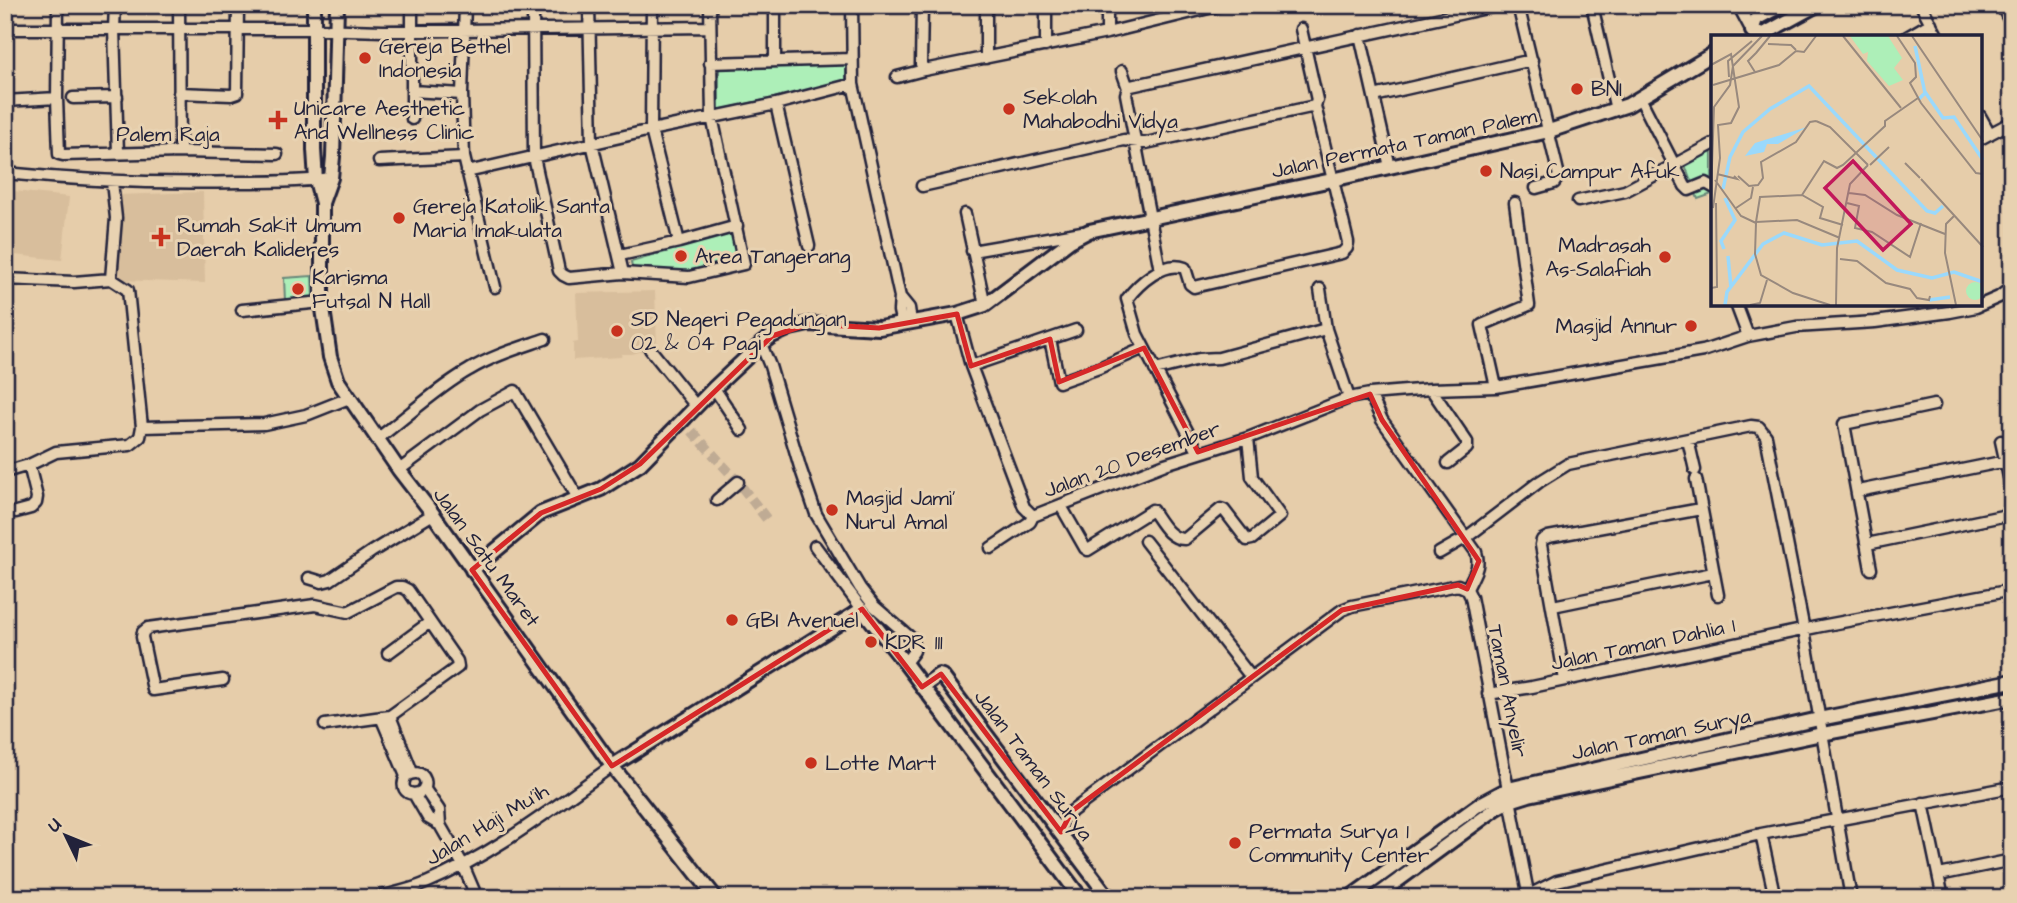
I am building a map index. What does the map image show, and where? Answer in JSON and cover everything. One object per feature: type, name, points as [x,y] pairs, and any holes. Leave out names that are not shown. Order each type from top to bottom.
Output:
[{"type":"street","points":[[5,101],[57,98],[58,5]]},
{"type":"street","points":[[116,5],[114,29],[118,153]]},
{"type":"street","points":[[179,5],[180,152]]},
{"type":"street","points":[[179,93],[235,95],[238,5]]},
{"type":"street","name":"Jalan Satu Maret","points":[[314,5],[316,180],[322,202],[322,302],[330,357],[338,380],[399,470],[612,766],[716,898]]},
{"type":"street","name":"Jalan Satu Maret","points":[[322,202],[331,178],[333,157],[337,5]]},
{"type":"street","points":[[412,5],[412,119]]},
{"type":"street","points":[[464,5],[464,157],[495,287]]},
{"type":"street","points":[[533,5],[534,157],[559,271],[569,278],[623,273],[689,276],[744,264],[712,117],[710,5]]},
{"type":"street","points":[[589,5],[592,144],[623,273]]},
{"type":"street","points":[[652,5],[651,130],[679,242]]},
{"type":"street","points":[[775,5],[775,60]]},
{"type":"street","points":[[852,5],[853,85],[900,297],[909,308],[907,323]]},
{"type":"street","points":[[922,5],[921,64],[924,70]]},
{"type":"street","points":[[986,5],[986,58]]},
{"type":"street","points":[[1046,5],[1046,46]]},
{"type":"street","points":[[1107,5],[1107,33]]},
{"type":"street","points":[[1165,5],[1165,18]]},
{"type":"street","points":[[897,77],[1107,33],[1221,5]]},
{"type":"street","points":[[1128,88],[1500,5]]},
{"type":"street","points":[[1518,5],[1559,179],[1536,188]]},
{"type":"street","points":[[1592,5],[1616,110]]},
{"type":"street","points":[[1738,5],[1750,35]]},
{"type":"street","points":[[1750,35],[1756,19],[1782,5]]},
{"type":"street","points":[[1750,35],[1764,34],[1816,5]]},
{"type":"street","points":[[1921,5],[1937,35]]},
{"type":"street","points":[[2001,5],[2012,25]]},
{"type":"street","points":[[1910,35],[1931,23]]},
{"type":"street","points":[[5,29],[464,30],[710,27]]},
{"type":"street","points":[[1198,453],[1137,334],[1127,299],[1136,287],[1160,271],[1179,266],[1185,268],[1190,284],[1195,287],[1342,253],[1347,248],[1348,242],[1315,106],[1317,100],[1301,29]]},
{"type":"street","points":[[1360,35],[1390,167]]},
{"type":"street","name":"Jalan Permata Taman Palem","points":[[957,314],[985,305],[1070,241],[1089,231],[1549,131],[1616,110],[1711,55]]},
{"type":"street","points":[[710,64],[852,59]]},
{"type":"street","points":[[1374,96],[1532,60]]},
{"type":"street","points":[[1122,71],[1128,88],[1126,94],[1160,271]]},
{"type":"street","points":[[467,172],[853,85]]},
{"type":"street","points":[[412,91],[462,94]]},
{"type":"street","points":[[73,98],[117,97]]},
{"type":"street","name":"Palem Raja","points":[[57,98],[59,154],[277,154]]},
{"type":"street","points":[[1640,98],[1685,186],[1689,190],[1706,183],[1711,186]]},
{"type":"street","points":[[776,104],[809,246]]},
{"type":"street","points":[[922,186],[1124,139],[1146,143],[1315,106]]},
{"type":"street","points":[[1985,137],[2012,122]]},
{"type":"street","points":[[1578,201],[1625,191],[1711,145]]},
{"type":"street","points":[[379,161],[464,157]]},
{"type":"street","points":[[5,173],[112,182],[191,183],[331,178]]},
{"type":"street","points":[[111,279],[116,218],[112,182]]},
{"type":"street","points":[[1496,387],[1482,325],[1529,305],[1515,203]]},
{"type":"street","points":[[965,214],[985,305]]},
{"type":"street","points":[[620,255],[737,226]]},
{"type":"street","points":[[972,251],[1089,231]]},
{"type":"street","points":[[5,279],[74,282],[111,279],[128,289],[142,427],[140,437],[130,445],[56,452],[5,472]]},
{"type":"street","name":"Jalan 20 Desember","points":[[1982,304],[1999,297],[2012,287]]},
{"type":"street","points":[[1320,289],[1326,329],[1349,398]]},
{"type":"street","points":[[242,310],[322,302]]},
{"type":"street","points":[[1737,306],[1748,336]]},
{"type":"street","name":"Jalan 20 Desember","points":[[957,314],[971,366],[1024,507],[1033,516],[1198,453],[1248,438],[1349,398],[1431,389],[1496,387],[1703,351],[1748,336],[1796,327],[1875,322],[1949,308],[1978,306]]},
{"type":"street","points":[[472,570],[541,513],[601,489],[639,464],[714,388],[772,336],[809,324],[879,328],[957,314]]},
{"type":"street","points":[[1155,370],[1199,359],[1219,358],[1326,329]]},
{"type":"street","points":[[971,366],[1076,330]]},
{"type":"street","points":[[377,439],[470,369],[545,339]]},
{"type":"street","points":[[1051,339],[1059,382],[1144,348]]},
{"type":"street","points":[[761,344],[816,514],[860,588],[874,606],[912,639],[914,651],[905,663]]},
{"type":"street","points":[[650,349],[696,406]]},
{"type":"street","points":[[714,388],[741,430]]},
{"type":"street","points":[[1431,389],[1467,442],[1468,448],[1448,463]]},
{"type":"street","points":[[399,470],[480,410],[515,391],[578,498]]},
{"type":"street","points":[[1061,832],[1064,820],[1072,811],[1342,610],[1458,585],[1467,589],[1478,568],[1476,552],[1382,420],[1370,394]]},
{"type":"street","points":[[142,427],[264,424],[306,415],[349,398]]},
{"type":"street","points":[[1871,569],[1846,422],[1934,405]]},
{"type":"street","points":[[1439,554],[1567,464],[1751,426],[1759,427],[1766,436],[1852,898]]},
{"type":"street","points":[[1061,506],[1088,550],[1152,510],[1178,540],[1185,539],[1221,509],[1247,540],[1252,539],[1280,516],[1252,477],[1248,438]]},
{"type":"street","points":[[1688,440],[1717,595]]},
{"type":"street","points":[[2001,441],[2012,491]]},
{"type":"street","points":[[1858,491],[2006,461]]},
{"type":"street","points":[[16,512],[31,508],[36,503],[29,464]]},
{"type":"street","points":[[717,500],[738,482]]},
{"type":"street","points":[[1565,680],[1542,540],[1702,509]]},
{"type":"street","points":[[309,579],[322,582],[330,580],[433,514]]},
{"type":"street","points":[[1867,544],[2012,514]]},
{"type":"street","points":[[990,548],[1030,522],[1033,516]]},
{"type":"street","points":[[1145,541],[1251,677]]},
{"type":"street","name":"Jalan Taman Surya","points":[[815,546],[1081,898]]},
{"type":"street","points":[[1553,606],[1713,573]]},
{"type":"street","points":[[223,680],[153,690],[143,632],[148,628],[315,605],[348,612],[396,587],[408,590],[458,667],[385,716],[325,725]]},
{"type":"street","name":"Taman Anyelir","points":[[1467,589],[1471,597],[1527,896]]},
{"type":"street","name":"Jalan Taman Dahlia 1","points":[[1488,694],[2012,590]]},
{"type":"street","points":[[612,766],[862,609]]},
{"type":"street","points":[[388,653],[430,622]]},
{"type":"street","name":"Jalan Taman Surya","points":[[922,687],[942,676],[1109,898]]},
{"type":"street","name":"Jalan Taman Surya","points":[[1349,898],[1480,804],[1819,719],[2012,681]]},
{"type":"street","name":"Jalan Taman Surya","points":[[1374,898],[1484,817],[1509,795],[1529,795],[1822,734],[2012,698]]},
{"type":"street","points":[[385,716],[409,774]]},
{"type":"street","name":"Jalan Haji Mu'ih","points":[[374,898],[408,890],[463,865],[520,831],[612,766]]},
{"type":"street","points":[[418,773],[423,776],[424,788],[420,793],[414,794],[404,788],[403,781],[409,774],[418,773]]},
{"type":"street","points":[[1527,896],[1557,881],[1761,834],[2012,787]]},
{"type":"street","points":[[424,788],[439,810],[440,825],[463,865],[477,898]]},
{"type":"street","points":[[414,794],[428,818],[440,825]]},
{"type":"street","points":[[1923,803],[1943,898]]},
{"type":"street","points":[[1761,834],[1775,898]]},
{"type":"street","points":[[1939,875],[2012,860]]},
{"type":"highlighted area","points":[[957,314],[971,366],[1050,339],[1059,382],[1144,348],[1198,452],[1370,394],[1382,420],[1479,561],[1467,589],[1458,585],[1342,610],[1072,811],[1061,832],[941,674],[922,687],[862,609],[612,766],[472,570],[541,513],[601,489],[640,464],[772,336],[809,324],[879,328]]},
{"type":"shaded area","points":[[5,190],[69,197],[62,260],[5,254]]},
{"type":"shaded area","name":"Rumah Sakit Umum Daerah Kalideres","points":[[203,192],[205,283],[118,280],[116,195]]},
{"type":"shaded area","name":"SD Negeri Pegadungan 02 & 04 Pagi","points":[[655,291],[657,347],[622,354],[621,357],[573,360],[573,343],[578,342],[576,293]]},
{"type":"green space","points":[[846,64],[846,82],[719,110],[719,67]]},
{"type":"green space","points":[[1711,152],[1711,194],[1698,199],[1685,165]]},
{"type":"green space","points":[[734,232],[741,261],[682,275],[633,273],[631,262]]},
{"type":"green space","name":"Karisma Futsal N Hall","points":[[312,276],[313,300],[285,301],[284,278]]},
{"type":"tunnel","points":[[682,420],[738,482],[769,522]]},
{"type":"place","name":"Gereja Bethel Indonesia","points":[[365,58]]},
{"type":"place","name":"BNI","points":[[1577,89]]},
{"type":"place","name":"Sekolah Mahabodhi Vidya","points":[[1009,109]]},
{"type":"place","name":"Unicare Aesthetic And Wellness Clinic","points":[[278,120]]},
{"type":"place","name":"Nasi Campur Afuk","points":[[1486,171]]},
{"type":"place","name":"Gereja Katolik Santa Maria Imakulata","points":[[399,218]]},
{"type":"place","name":"Rumah Sakit Umum Daerah Kalideres","points":[[161,237]]},
{"type":"place","name":"Area Tangerang","points":[[681,256]]},
{"type":"place","name":"Madrasah As-Salafiah","points":[[1665,257]]},
{"type":"place","name":"Karisma Futsal N Hall","points":[[298,289]]},
{"type":"place","name":"Masjid Annur","points":[[1691,326]]},
{"type":"place","name":"SD Negeri Pegadungan 02 & 04 Pagi","points":[[617,331]]},
{"type":"place","name":"Masjid Jami' Nurul Amal","points":[[832,510]]},
{"type":"place","name":"GBI Avenuel","points":[[732,620]]},
{"type":"place","name":"KDR 111","points":[[871,642]]},
{"type":"place","name":"Lotte Mart","points":[[811,763]]},
{"type":"place","name":"Permata Surya 1 Community Center","points":[[1235,843]]}]
